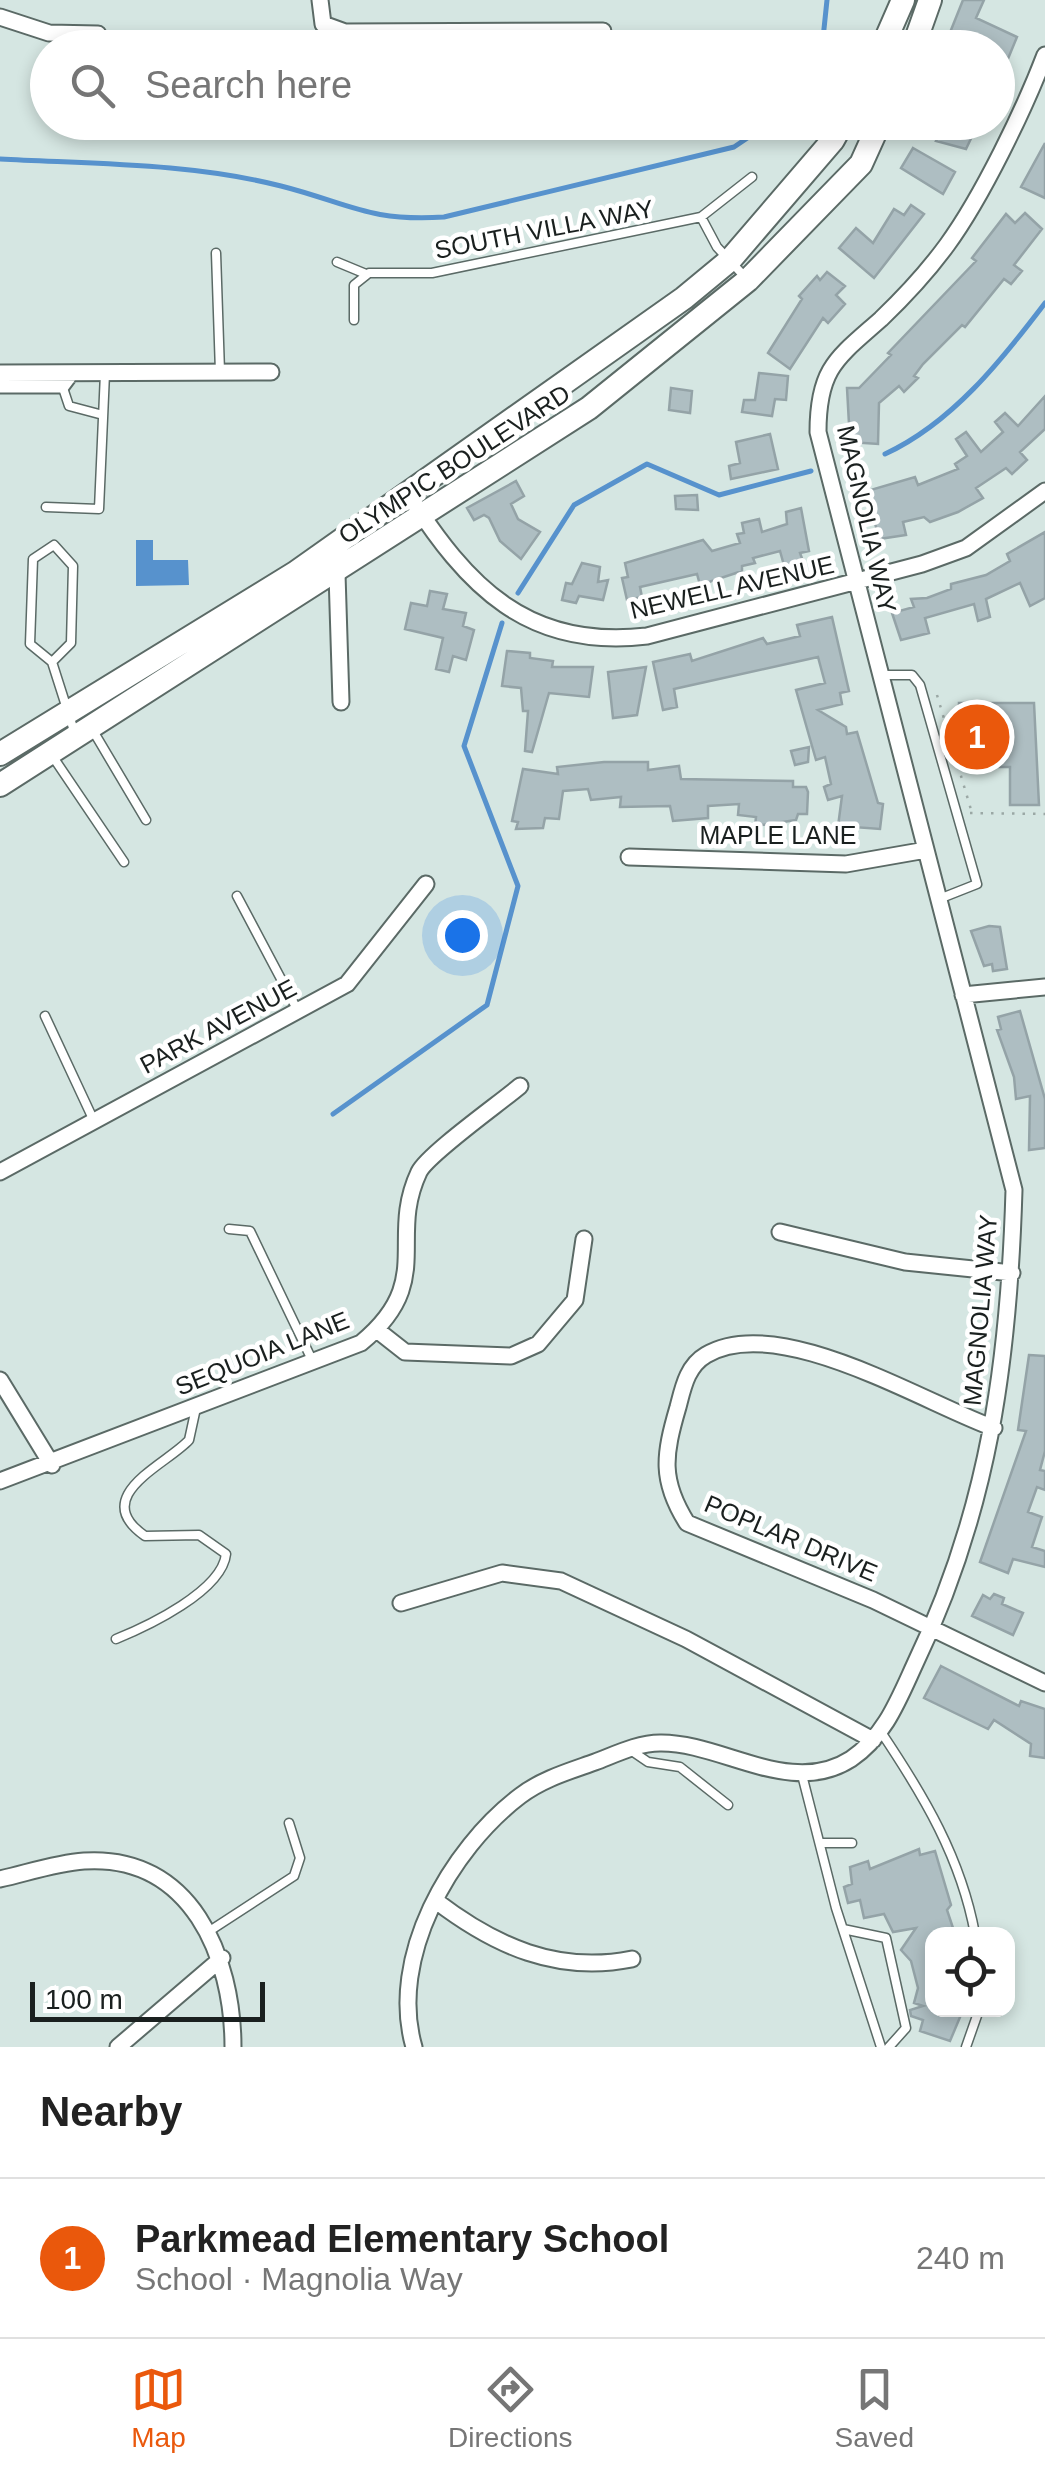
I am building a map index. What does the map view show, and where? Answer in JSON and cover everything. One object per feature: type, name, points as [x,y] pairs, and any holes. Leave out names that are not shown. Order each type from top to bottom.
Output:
[{"type":"main road","points":[[890,30],[903,0]]},
{"type":"main road","points":[[920,30],[930,0]]},
{"type":"main road","name":"OLYMPIC BOULEVARD","points":[[0,754],[296,572],[684,298],[730,260],[834,140]]},
{"type":"main road","name":"OLYMPIC BOULEVARD","points":[[0,786],[337,574],[589,408],[748,280],[861,164],[872,140]]},
{"type":"street","points":[[320,0],[322,24],[339,30]]},
{"type":"street","points":[[0,17],[41,30]]},
{"type":"street","name":"MAGNOLIA WAY","points":[[1015,134],[1037,98],[1045,54]]},
{"type":"street","name":"MAGNOLIA WAY","points":[[877,1735],[931,1630],[981,1492],[994,1428],[1012,1273],[1014,1190],[818,432],[821,389],[829,367],[846,345],[910,290],[949,242],[1011,140]]},
{"type":"street","points":[[0,385],[104,373],[272,372]]},
{"type":"street","points":[[0,374],[66,379]]},
{"type":"street","name":"NEWELL AVENUE","points":[[407,492],[443,548],[496,601],[531,622],[592,640],[647,636],[855,583],[966,548],[1045,491]]},
{"type":"street","points":[[337,574],[340,702]]},
{"type":"street","name":"MAPLE LANE","points":[[629,857],[846,864],[926,850]]},
{"type":"street","name":"PARK AVENUE","points":[[0,1172],[347,984],[426,884]]},
{"type":"street","points":[[963,994],[1045,987]]},
{"type":"street","name":"SEQUOIA LANE","points":[[0,1481],[52,1465],[361,1343],[395,1309],[404,1290],[420,1168],[520,1086]]},
{"type":"street","points":[[780,1232],[905,1262],[1012,1273]]},
{"type":"street","points":[[377,1330],[405,1352],[511,1356],[538,1344],[574,1300],[584,1239]]},
{"type":"street","name":"POPLAR DRIVE","points":[[994,1428],[824,1354],[736,1346],[706,1355],[687,1374],[665,1469],[670,1496],[687,1523],[873,1600],[1045,1683]]},
{"type":"street","points":[[0,1380],[52,1465]]},
{"type":"street","points":[[400,1603],[502,1574],[561,1581],[686,1638],[877,1735],[849,1760],[818,1771],[729,1760],[682,1744],[658,1742],[556,1776],[521,1794],[466,1852],[436,1901],[413,1951],[407,1995],[414,2047]]},
{"type":"street","points":[[0,1879],[84,1861],[132,1866],[173,1888],[208,1932],[222,1958],[233,2010],[233,2047]]},
{"type":"street","points":[[436,1901],[468,1925],[530,1955],[602,1965],[632,1959]]},
{"type":"street","points":[[118,2047],[222,1958]]},
{"type":"lane","points":[[748,280],[717,247],[701,217],[752,177]]},
{"type":"lane","name":"SOUTH VILLA WAY","points":[[366,274],[432,273],[701,217]]},
{"type":"lane","points":[[216,253],[220,372]]},
{"type":"lane","points":[[337,262],[366,274],[354,285],[354,320]]},
{"type":"lane","points":[[46,507],[99,509],[104,373]]},
{"type":"lane","points":[[66,379],[69,406],[103,416]]},
{"type":"lane","points":[[52,662],[71,644],[74,566],[54,545],[33,559],[30,644],[52,662],[70,711],[146,820]]},
{"type":"lane","points":[[880,675],[912,675],[920,685],[977,884],[939,899]]},
{"type":"lane","points":[[51,754],[124,862]]},
{"type":"lane","points":[[237,896],[298,1011]]},
{"type":"lane","points":[[45,1016],[94,1121]]},
{"type":"lane","points":[[229,1228],[250,1231],[313,1362]]},
{"type":"lane","points":[[116,1639],[192,1598],[225,1566],[226,1554],[208,1538],[145,1536],[128,1514],[126,1499],[135,1484],[188,1440],[196,1408]]},
{"type":"lane","points":[[877,1735],[931,1806],[968,1895],[974,1927]]},
{"type":"lane","points":[[629,1749],[648,1762],[680,1768],[728,1805]]},
{"type":"lane","points":[[801,1771],[843,1929],[885,2047],[906,2028],[886,1938],[843,1929]]},
{"type":"lane","points":[[208,1932],[294,1876],[300,1858],[288,1823]]},
{"type":"lane","points":[[820,1843],[852,1843]]},
{"type":"lane","points":[[966,2047],[977,2017]]},
{"type":"path","points":[[956,813],[1045,814]]},
{"type":"water","points":[[136,540],[153,540],[153,560],[188,560],[189,585],[136,586]]},
{"type":"building","points":[[963,0],[984,0],[976,18],[1002,30],[951,30]]},
{"type":"building","points":[[937,140],[970,140],[966,149]]},
{"type":"building","points":[[1045,143],[1045,198],[1021,187]]},
{"type":"building","points":[[913,148],[955,172],[943,194],[901,168]]},
{"type":"building","points":[[911,205],[924,214],[874,278],[839,248],[856,228],[873,243],[894,209],[904,215]]},
{"type":"building","points":[[1025,213],[1042,229],[1014,265],[1022,271],[1011,284],[1004,279],[965,327],[962,325],[923,364],[914,376],[918,378],[904,392],[899,386],[879,403],[878,444],[850,442],[847,388],[859,388],[891,355],[888,353],[976,261],[972,258],[1006,214],[1015,223]]},
{"type":"building","points":[[827,272],[845,286],[836,295],[845,304],[828,323],[823,318],[790,369],[768,353],[802,299],[799,296],[817,276],[820,280]]},
{"type":"building","points":[[759,373],[788,376],[786,400],[775,399],[772,416],[742,412],[744,400],[755,400]]},
{"type":"building","points":[[671,388],[692,391],[690,413],[669,410]]},
{"type":"building","points":[[1045,396],[1045,429],[1020,452],[1027,460],[1012,474],[1006,468],[976,488],[983,498],[958,512],[930,522],[924,517],[903,522],[906,535],[879,539],[867,491],[915,477],[918,485],[958,469],[955,464],[967,456],[956,439],[966,432],[981,452],[1003,432],[995,422],[1005,413],[1018,426]]},
{"type":"building","points":[[770,434],[778,469],[731,479],[729,466],[740,463],[736,442]]},
{"type":"building","points":[[516,481],[524,496],[511,504],[518,519],[540,532],[521,559],[500,541],[489,518],[484,515],[474,520],[467,508]]},
{"type":"building","points":[[697,495],[698,510],[676,509],[675,496]]},
{"type":"building","points":[[801,508],[809,551],[800,553],[804,564],[785,569],[780,551],[753,558],[755,563],[742,566],[742,571],[700,585],[697,574],[640,587],[642,597],[627,600],[622,578],[628,577],[625,563],[703,540],[712,551],[740,543],[737,534],[744,533],[742,523],[759,519],[762,532],[787,524],[786,512]]},
{"type":"building","points":[[1045,532],[1045,598],[1030,606],[1020,583],[986,599],[990,617],[978,621],[974,604],[925,618],[929,633],[901,640],[892,613],[914,607],[911,599],[927,598],[951,589],[951,584],[986,575],[1010,561],[1007,554]]},
{"type":"building","points":[[582,563],[600,567],[598,582],[608,580],[603,600],[579,596],[576,603],[562,600],[566,583],[572,584]]},
{"type":"building","points":[[430,591],[447,594],[443,609],[466,613],[463,626],[474,630],[466,660],[453,656],[449,672],[436,669],[443,638],[405,629],[411,603],[427,606]]},
{"type":"building","points":[[832,617],[849,691],[840,693],[842,704],[818,710],[846,727],[847,734],[857,732],[878,803],[883,804],[880,829],[854,827],[852,837],[837,834],[842,796],[828,800],[824,787],[831,784],[825,757],[816,760],[796,690],[825,683],[818,657],[674,689],[677,707],[663,710],[653,662],[690,654],[692,661],[763,638],[767,644],[800,636],[797,625]]},
{"type":"building","points":[[507,651],[553,661],[552,667],[593,667],[589,697],[549,693],[532,752],[525,751],[528,711],[523,711],[521,688],[502,686]]},
{"type":"building","points":[[646,667],[637,715],[613,718],[608,672]]},
{"type":"building","points":[[959,703],[1034,703],[1039,805],[1010,805],[1010,767],[986,767],[986,751],[973,751],[973,740],[959,740]]},
{"type":"building","points":[[809,747],[808,762],[795,765],[791,751]]},
{"type":"building","points":[[648,762],[648,770],[679,766],[681,779],[793,781],[793,787],[806,787],[807,814],[798,814],[796,820],[755,826],[756,817],[738,815],[739,804],[708,806],[708,818],[673,821],[670,806],[620,807],[621,797],[591,800],[588,789],[563,791],[559,819],[545,818],[543,828],[516,829],[518,822],[512,821],[523,769],[558,774],[557,767]]},
{"type":"building","points":[[1000,927],[1007,969],[993,971],[992,964],[984,966],[971,931]]},
{"type":"building","points":[[1020,1011],[1045,1099],[1045,1148],[1029,1150],[1030,1096],[1016,1099],[1014,1077],[997,1030],[1001,1029],[998,1017]]},
{"type":"building","points":[[1029,1355],[1045,1356],[1045,1451],[1040,1470],[1045,1471],[1045,1490],[1037,1487],[1028,1512],[1042,1517],[1032,1547],[1045,1551],[1045,1567],[1013,1559],[1008,1573],[980,1562],[1026,1431],[1018,1430]]},
{"type":"building","points":[[994,1594],[1004,1598],[1002,1604],[1023,1613],[1013,1635],[972,1616],[983,1595],[990,1599]]},
{"type":"building","points":[[941,1666],[1019,1706],[1021,1701],[1045,1709],[1045,1758],[1030,1756],[1031,1744],[994,1720],[988,1729],[924,1698]]},
{"type":"building","points":[[919,1849],[920,1855],[935,1851],[951,1905],[947,1910],[953,1927],[925,1927],[925,2017],[960,2017],[950,2041],[920,2031],[923,2020],[911,2016],[910,2010],[923,2006],[914,2003],[918,1988],[911,1961],[901,1950],[916,1928],[893,1932],[884,1914],[864,1918],[860,1900],[848,1903],[844,1887],[852,1884],[850,1867],[868,1861],[870,1869]]},
{"type":"waterway","points":[[824,30],[827,0]]},
{"type":"waterway","points":[[0,159],[212,173],[281,186],[377,214],[418,218],[444,217],[734,147],[744,140]]},
{"type":"waterway","points":[[885,454],[932,425],[974,389],[1045,303]]},
{"type":"waterway","points":[[518,593],[574,505],[647,464],[719,495],[811,471]]},
{"type":"waterway","points":[[333,1114],[487,1005],[518,886],[464,746],[502,623]]},
{"type":"place","name":"Parkmead Elementary School","points":[[977,737]]}]
